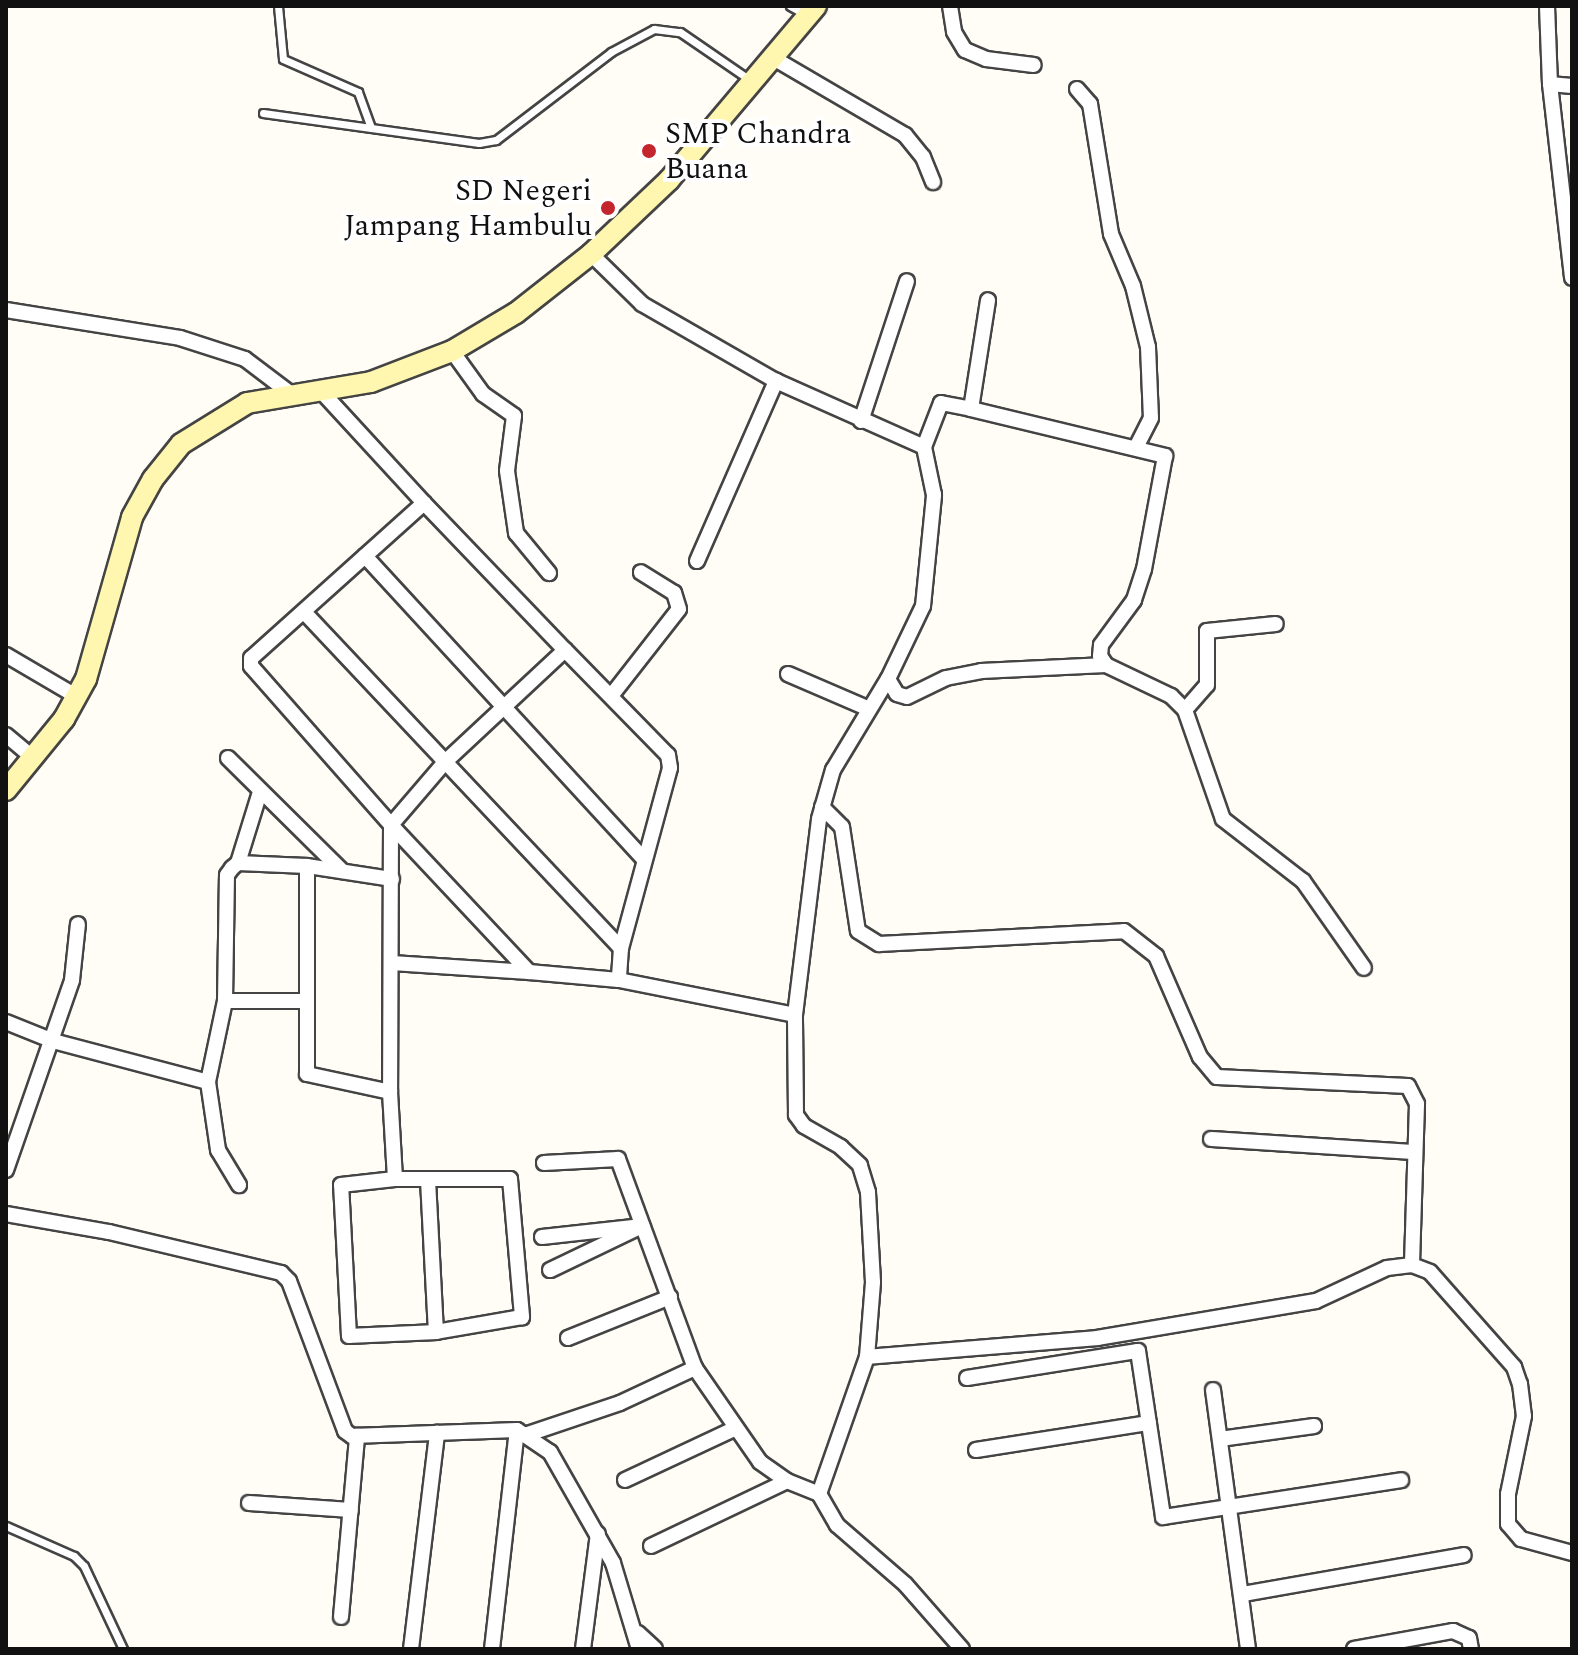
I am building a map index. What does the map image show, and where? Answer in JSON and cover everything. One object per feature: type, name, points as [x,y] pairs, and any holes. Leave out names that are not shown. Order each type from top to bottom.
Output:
[{"type":"street","points":[[950,6],[954,32],[965,50],[986,59],[1034,65]]},
{"type":"street","points":[[1547,6],[1550,84],[1572,278]]},
{"type":"street","points":[[6,790],[76,696],[106,620],[132,517],[153,479],[181,444],[247,403],[371,382],[452,351],[516,313],[591,254],[669,180],[750,80],[775,59],[805,9]]},
{"type":"street","points":[[775,59],[905,135],[923,157],[933,182]]},
{"type":"street","points":[[1550,84],[1572,86]]},
{"type":"street","points":[[1077,89],[1090,104],[1111,234],[1136,297],[1148,347],[1151,418],[1137,446]]},
{"type":"street","points":[[591,254],[628,295],[776,381],[924,447]]},
{"type":"street","points":[[861,421],[907,281]]},
{"type":"street","points":[[971,409],[988,300]]},
{"type":"street","points":[[6,310],[180,338],[245,359],[294,396]]},
{"type":"street","points":[[452,351],[483,394],[514,416],[507,471],[516,533],[549,573]]},
{"type":"street","points":[[697,561],[776,381]]},
{"type":"street","points":[[321,391],[424,503],[668,755],[668,784],[644,859],[621,948],[619,980]]},
{"type":"street","points":[[819,1494],[867,1357],[873,1282],[868,1192],[852,1155],[804,1126],[796,1115],[795,1015],[822,807],[833,770],[867,708],[888,679],[925,591],[934,495],[924,447],[941,403],[1158,451],[1165,464],[1134,600],[1101,645],[1106,665]]},
{"type":"street","points":[[424,503],[305,613],[251,658],[251,666],[391,825],[529,972]]},
{"type":"street","points":[[365,556],[508,706],[644,859]]},
{"type":"street","points":[[611,696],[679,609],[674,593],[641,572]]},
{"type":"street","points":[[305,613],[621,948]]},
{"type":"street","points":[[1185,710],[1207,685],[1207,631],[1276,624]]},
{"type":"street","points":[[395,1179],[390,1092],[391,825],[445,762],[565,650]]},
{"type":"street","points":[[6,655],[76,696]]},
{"type":"street","points":[[888,679],[897,694],[907,697],[946,678],[981,671],[1106,665],[1171,696],[1185,710],[1223,819],[1303,881],[1364,968]]},
{"type":"street","points":[[788,674],[867,708]]},
{"type":"street","points":[[6,735],[32,757]]},
{"type":"street","points":[[228,758],[343,871]]},
{"type":"street","points":[[239,1185],[218,1150],[208,1082],[225,1001],[227,875],[238,863],[260,792]]},
{"type":"street","points":[[822,807],[842,827],[858,931],[879,944],[1103,929],[1133,934],[1156,956],[1208,1072],[1226,1082],[1408,1086],[1417,1104],[1412,1265]]},
{"type":"street","points":[[238,863],[307,866],[392,879]]},
{"type":"street","points":[[307,866],[307,1074],[390,1092]]},
{"type":"street","points":[[6,1170],[72,980],[78,924]]},
{"type":"street","points":[[392,963],[619,980],[795,1015]]},
{"type":"street","points":[[225,1001],[307,1001]]},
{"type":"street","points":[[6,1022],[53,1041],[208,1082]]},
{"type":"street","points":[[1211,1139],[1414,1152]]},
{"type":"street","points":[[544,1163],[618,1159],[695,1368],[734,1429],[760,1462],[787,1481],[819,1494],[837,1525],[905,1584],[962,1649]]},
{"type":"street","points":[[395,1179],[510,1179],[523,1312],[517,1319],[436,1332],[354,1339],[348,1332],[340,1188],[395,1179]]},
{"type":"street","points":[[428,1180],[436,1332]]},
{"type":"street","points":[[6,1214],[109,1232],[281,1273],[289,1281],[345,1431],[357,1436],[521,1433],[620,1403],[695,1368]]},
{"type":"street","points":[[542,1237],[642,1226]]},
{"type":"street","points":[[550,1270],[642,1226]]},
{"type":"street","points":[[867,1357],[1097,1338],[1316,1301],[1387,1268],[1412,1265],[1430,1272],[1514,1367],[1520,1384],[1524,1416],[1508,1494],[1508,1524],[1521,1539],[1572,1553]]},
{"type":"street","points":[[568,1338],[670,1297]]},
{"type":"street","points":[[967,1378],[1138,1351],[1163,1517],[1401,1480]]},
{"type":"street","points":[[1213,1390],[1243,1594],[1248,1649]]},
{"type":"street","points":[[976,1450],[1149,1423]]},
{"type":"street","points":[[1220,1439],[1314,1426]]},
{"type":"street","points":[[625,1480],[734,1429]]},
{"type":"street","points":[[411,1649],[437,1433]]},
{"type":"street","points":[[521,1433],[550,1452],[598,1534],[638,1633],[639,1649]]},
{"type":"street","points":[[492,1649],[521,1433]]},
{"type":"street","points":[[341,1617],[357,1436]]},
{"type":"street","points":[[651,1546],[787,1481]]},
{"type":"street","points":[[249,1503],[351,1510]]},
{"type":"street","points":[[583,1649],[598,1534]]},
{"type":"street","points":[[1243,1594],[1464,1555]]},
{"type":"street","points":[[1354,1649],[1397,1645],[1461,1632],[1471,1649]]},
{"type":"street","points":[[638,1633],[655,1649]]},
{"type":"lane","points":[[278,6],[283,59],[358,92],[371,128]]},
{"type":"lane","points":[[263,113],[479,143],[496,140],[611,52],[654,29],[680,32],[750,80]]},
{"type":"lane","points":[[6,1526],[74,1556],[84,1566],[123,1649]]},
{"type":"place","name":"SMP Chandra Buana","points":[[649,151]]},
{"type":"place","name":"SD Negeri Jampang Hambulu","points":[[608,208]]}]
